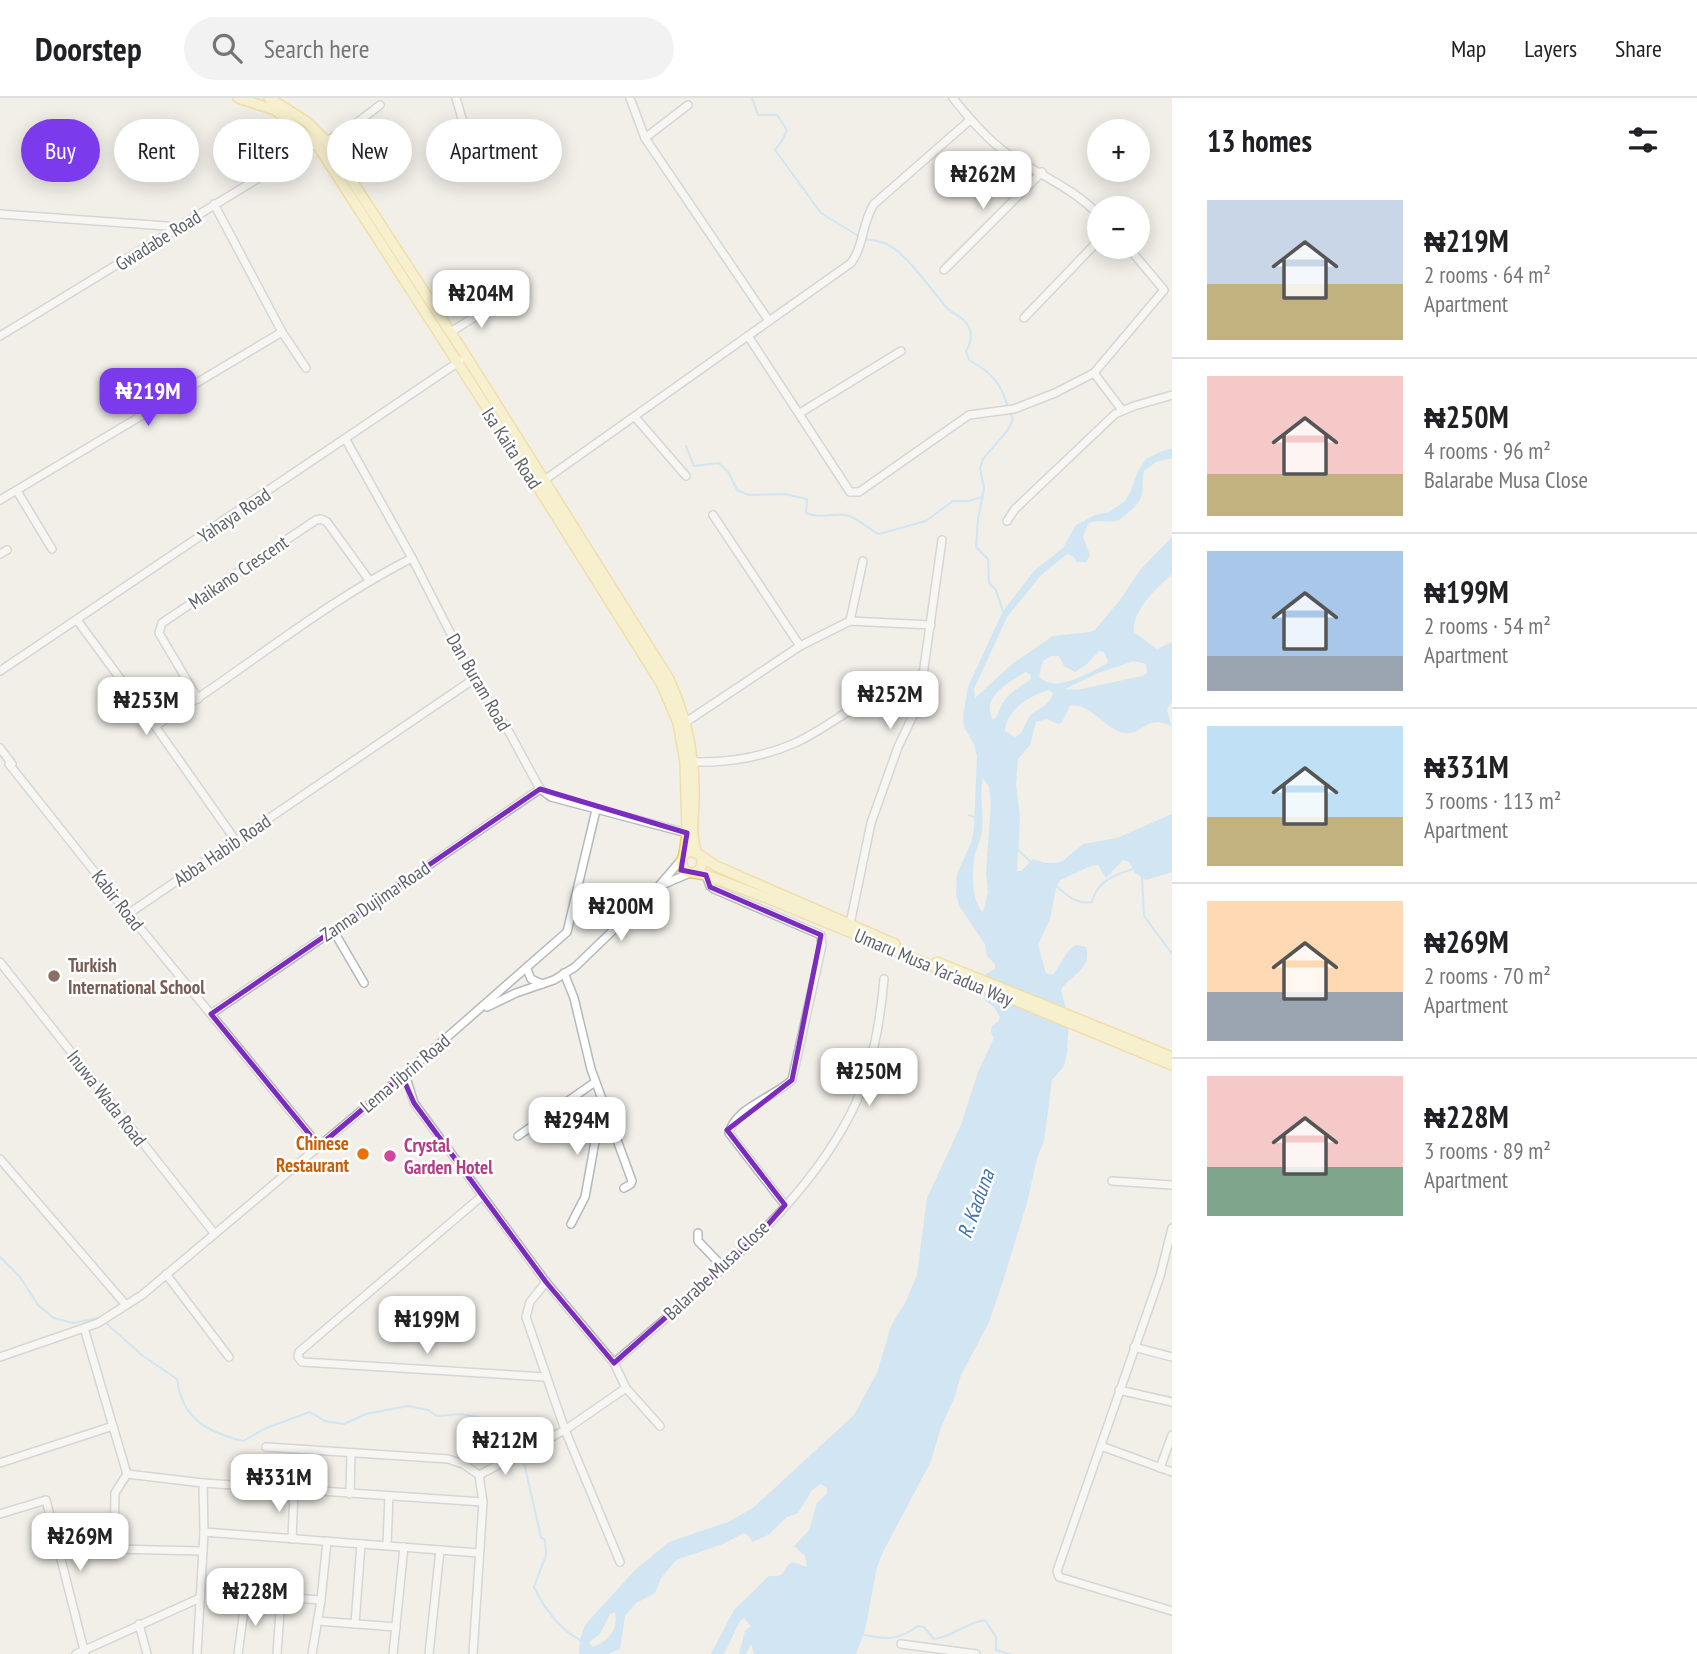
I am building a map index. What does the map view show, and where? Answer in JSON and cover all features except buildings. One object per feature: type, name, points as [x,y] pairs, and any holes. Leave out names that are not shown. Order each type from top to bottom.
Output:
[{"type":"main road","name":"Isa Kaita Road","points":[[238,98],[275,110],[321,142],[457,362],[668,679],[686,722],[693,762],[693,832],[699,854]]},
{"type":"main road","name":"Isa Kaita Road","points":[[268,98],[307,122],[321,142],[451,332],[644,646],[678,723],[685,762],[687,833],[683,856]]},
{"type":"main road","points":[[691,852],[699,854],[702,866],[692,873],[682,868],[683,856],[691,852]]},
{"type":"main road","name":"Umaru Musa Yar'adua Way","points":[[699,854],[716,866],[850,924],[905,952]]},
{"type":"main road","name":"Umaru Musa Yar'adua Way","points":[[692,873],[706,875],[905,952],[1172,1065]]},
{"type":"main road","name":"Umaru Musa Yar'adua Way","points":[[1101,1033],[1172,1057]]},
{"type":"street","points":[[456,98],[462,119]]},
{"type":"street","points":[[630,98],[645,138],[769,321]]},
{"type":"street","points":[[953,98],[970,120],[1005,151],[1073,192],[1087,204]]},
{"type":"street","name":"Gwadabe Road","points":[[0,336],[214,205],[321,142],[350,128],[380,105]]},
{"type":"street","points":[[645,138],[688,105]]},
{"type":"street","points":[[543,481],[851,263],[859,253],[874,204],[970,120]]},
{"type":"street","points":[[944,270],[1042,172]]},
{"type":"street","points":[[214,205],[282,332],[306,368]]},
{"type":"street","points":[[0,214],[180,227]]},
{"type":"street","points":[[1024,318],[1087,252]]},
{"type":"street","points":[[748,336],[850,492],[859,492],[963,418],[976,413],[1014,409],[1055,393],[1094,373],[1163,292],[1163,286],[1139,259]]},
{"type":"street","points":[[451,332],[496,303]]},
{"type":"street","points":[[0,500],[282,332]]},
{"type":"street","points":[[800,413],[901,351]]},
{"type":"street","name":"Yahaya Road","points":[[0,671],[466,356]]},
{"type":"street","points":[[1094,373],[1122,411]]},
{"type":"street","points":[[1007,521],[1015,509],[1122,411],[1172,395]]},
{"type":"street","points":[[635,417],[686,476]]},
{"type":"street","name":"Dan Buram Road","points":[[345,440],[412,558],[474,678],[509,732],[540,789]]},
{"type":"street","points":[[17,491],[52,549]]},
{"type":"street","points":[[713,515],[800,646]]},
{"type":"street","name":"Maikano Crescent","points":[[198,699],[159,633],[162,623],[316,520],[327,522],[369,580]]},
{"type":"street","points":[[850,924],[871,823],[898,747],[915,715],[922,684],[942,540]]},
{"type":"street","points":[[155,726],[369,580],[412,558]]},
{"type":"street","points":[[850,621],[863,561]]},
{"type":"street","points":[[77,620],[236,841]]},
{"type":"street","points":[[686,722],[800,646],[850,621],[931,625]]},
{"type":"street","name":"Abba Habib Road","points":[[128,914],[474,678]]},
{"type":"street","points":[[693,762],[719,763],[793,744],[888,689],[911,683],[922,684]]},
{"type":"street","name":"Kabir Road","points":[[0,748],[128,914],[319,1146]]},
{"type":"street","points":[[9,764],[128,914]]},
{"type":"street","points":[[540,789],[551,797],[687,833]]},
{"type":"street","name":"Zanna Dujima Road","points":[[211,1014],[540,789]]},
{"type":"street","name":"Lema Jibrin Road","points":[[0,1357],[98,1323],[142,1295],[527,969],[567,932],[596,810]]},
{"type":"street","points":[[456,1030],[499,1001],[575,967],[658,887],[683,856]]},
{"type":"street","points":[[658,887],[692,873]]},
{"type":"street","points":[[706,875],[714,889],[821,934],[821,946],[792,1080],[738,1116],[729,1133],[785,1205]]},
{"type":"street","points":[[333,930],[364,983]]},
{"type":"street","name":"Inuwa Wada Road","points":[[0,962],[214,1233]]},
{"type":"street","points":[[527,969],[531,979],[542,984]]},
{"type":"street","points":[[565,973],[595,1082],[632,1181],[624,1188]]},
{"type":"street","name":"Balarabe Musa Close","points":[[614,1363],[757,1237],[826,1159],[852,1111],[872,1059],[884,979]]},
{"type":"street","points":[[405,1074],[414,1103],[546,1282],[614,1363],[626,1388],[660,1426]]},
{"type":"street","points":[[519,1136],[595,1082]]},
{"type":"street","points":[[570,1224],[585,1197],[598,1125],[600,1096]]},
{"type":"street","points":[[0,1159],[126,1305]]},
{"type":"street","points":[[1112,1181],[1172,1185]]},
{"type":"street","points":[[482,1196],[299,1352],[298,1357],[302,1362],[545,1377]]},
{"type":"street","points":[[1172,1228],[1160,1276],[1057,1574],[1172,1611]]},
{"type":"street","points":[[698,1233],[698,1241],[723,1267]]},
{"type":"street","points":[[166,1274],[229,1357]]},
{"type":"street","points":[[546,1282],[530,1301],[526,1317],[565,1430],[620,1562]]},
{"type":"street","points":[[83,1328],[127,1474],[115,1493],[114,1549]]},
{"type":"street","points":[[1134,1347],[1172,1357]]},
{"type":"street","points":[[478,1475],[565,1430],[626,1388]]},
{"type":"street","points":[[1119,1390],[1172,1402]]},
{"type":"street","points":[[0,1463],[113,1426]]},
{"type":"street","points":[[1160,1468],[1172,1436]]},
{"type":"street","points":[[1101,1446],[1172,1472]]},
{"type":"street","points":[[266,1447],[448,1459],[463,1464],[478,1475],[482,1502],[473,1654]]},
{"type":"street","points":[[349,1494],[352,1453]]},
{"type":"street","points":[[127,1474],[294,1491],[482,1502]]},
{"type":"street","points":[[197,1654],[204,1532],[203,1483]]},
{"type":"street","points":[[292,1539],[294,1491]]},
{"type":"street","points":[[387,1545],[389,1496]]},
{"type":"street","points":[[0,1514],[46,1500],[60,1551],[81,1653],[200,1598]]},
{"type":"street","points":[[204,1532],[479,1553]]},
{"type":"street","points":[[312,1654],[327,1541]]},
{"type":"street","points":[[355,1624],[361,1544]]},
{"type":"street","points":[[393,1654],[404,1548]]},
{"type":"street","points":[[429,1654],[440,1550]]},
{"type":"street","points":[[60,1551],[203,1551]]},
{"type":"street","points":[[237,1654],[246,1595],[321,1600]]},
{"type":"street","points":[[277,1654],[281,1597]]},
{"type":"street","points":[[318,1621],[396,1627]]},
{"type":"street","points":[[139,1624],[147,1654]]},
{"type":"street","points":[[901,1644],[975,1654]]},
{"type":"highlighted area","points":[[540,789],[687,833],[681,870],[706,875],[710,887],[821,935],[792,1080],[727,1130],[785,1205],[757,1237],[614,1363],[546,1282],[414,1103],[402,1076],[319,1146],[211,1014]]},
{"type":"water","name":"R. Kaduna","points":[[1172,448],[1172,458],[1156,462],[1144,471],[1141,497],[1136,506],[1116,521],[1095,521],[1088,524],[1083,537],[1090,555],[1086,562],[1077,562],[1073,556],[1067,554],[1041,575],[1007,617],[974,689],[975,698],[1012,664],[1053,636],[1095,630],[1140,570],[1172,537],[1172,574],[1141,608],[1134,624],[1134,632],[1157,649],[1172,642],[1172,701],[1167,710],[1172,727],[1157,722],[1124,733],[1110,727],[1084,708],[1070,706],[1059,724],[1046,719],[1036,722],[1030,745],[1018,759],[1016,784],[1020,818],[1017,871],[1021,871],[1033,859],[1057,863],[1083,844],[1117,838],[1172,814],[1172,872],[1146,880],[1135,873],[1129,862],[1123,860],[1106,878],[1098,865],[1091,866],[1060,880],[1056,888],[1050,919],[1038,945],[1046,973],[1053,975],[1069,950],[1076,945],[1086,947],[1087,955],[1080,971],[1061,990],[1069,1021],[1064,1066],[1052,1080],[1044,1141],[989,1322],[961,1375],[931,1461],[883,1552],[877,1567],[865,1630],[856,1654],[754,1654],[751,1644],[746,1654],[739,1654],[745,1631],[751,1626],[744,1618],[724,1654],[711,1654],[734,1610],[769,1576],[782,1574],[792,1562],[807,1567],[805,1556],[794,1546],[809,1530],[817,1503],[827,1493],[827,1488],[821,1484],[812,1490],[798,1513],[787,1517],[768,1535],[752,1542],[744,1533],[723,1544],[676,1560],[661,1578],[655,1593],[636,1603],[625,1616],[620,1649],[608,1654],[579,1654],[585,1625],[635,1570],[669,1542],[728,1522],[753,1508],[854,1415],[877,1373],[891,1326],[917,1275],[927,1198],[961,1125],[978,1072],[994,1038],[992,1026],[1000,1017],[994,1007],[985,1000],[982,983],[984,975],[995,969],[995,964],[987,956],[985,944],[960,907],[956,895],[957,874],[974,830],[977,756],[974,744],[964,727],[963,716],[968,687],[1003,611],[1035,570],[1063,548],[1076,525],[1095,515],[1109,512],[1125,501],[1146,459]],"holes":[[[1099,651],[1104,652],[1108,661],[1063,683],[1046,681],[1039,676],[1043,661],[1051,656],[1059,656],[1064,666],[1075,672]],[[1134,661],[1146,664],[1147,673],[1142,676],[1077,690],[1065,689],[1098,673]],[[1026,672],[1031,675],[1031,679],[1007,698],[993,720],[990,712],[993,697]],[[1049,690],[1053,693],[1048,702],[1031,715],[1020,734],[1015,737],[1005,731],[1015,710]],[[983,778],[989,787],[991,803],[986,873],[988,893],[983,912],[977,902],[973,880],[973,866],[982,833]],[[615,1612],[614,1630],[603,1642],[592,1647],[589,1642],[600,1634],[610,1614]]]},
{"type":"waterway","points":[[752,98],[758,115],[777,115],[787,130],[775,150],[821,213],[860,237]]},
{"type":"waterway","points":[[865,239],[884,243],[895,249],[947,308],[966,322],[971,333],[966,351],[969,360],[994,379],[1008,407]]},
{"type":"waterway","points":[[1003,612],[996,590],[989,583],[988,559],[976,547],[984,488],[980,468],[983,459],[1013,420],[1010,412]]},
{"type":"waterway","points":[[686,446],[694,466],[719,463],[729,473],[737,490],[749,495],[785,494],[807,499],[806,513],[817,516],[849,516],[879,534],[926,521],[953,501],[983,497]]},
{"type":"waterway","points":[[969,815],[977,818]]},
{"type":"waterway","points":[[1017,849],[1031,862]]},
{"type":"waterway","points":[[1055,885],[1076,901],[1092,902],[1102,884],[1133,869]]},
{"type":"waterway","points":[[1142,877],[1144,916],[1172,954]]},
{"type":"waterway","points":[[0,1257],[20,1277],[38,1305],[54,1318],[73,1323],[99,1318]]},
{"type":"waterway","points":[[106,1323],[143,1356],[177,1379],[184,1404],[198,1422],[218,1433],[243,1441],[266,1428],[310,1412],[325,1421],[344,1424],[366,1414],[408,1406],[428,1410],[437,1416],[462,1414],[480,1418],[492,1439],[506,1438],[521,1448]]},
{"type":"waterway","points":[[522,1454],[541,1537],[545,1540],[546,1555],[534,1587],[553,1618],[580,1640]]},
{"type":"waterway","points":[[864,1635],[892,1638],[918,1626],[924,1627],[934,1639],[985,1620],[996,1637],[996,1650],[1010,1654]]},
{"type":"place","name":"Turkish International School","points":[[54,976]]},
{"type":"place","name":"Chinese Restaurant","points":[[363,1154]]},
{"type":"place","name":"Crystal Garden Hotel","points":[[390,1156]]}]
